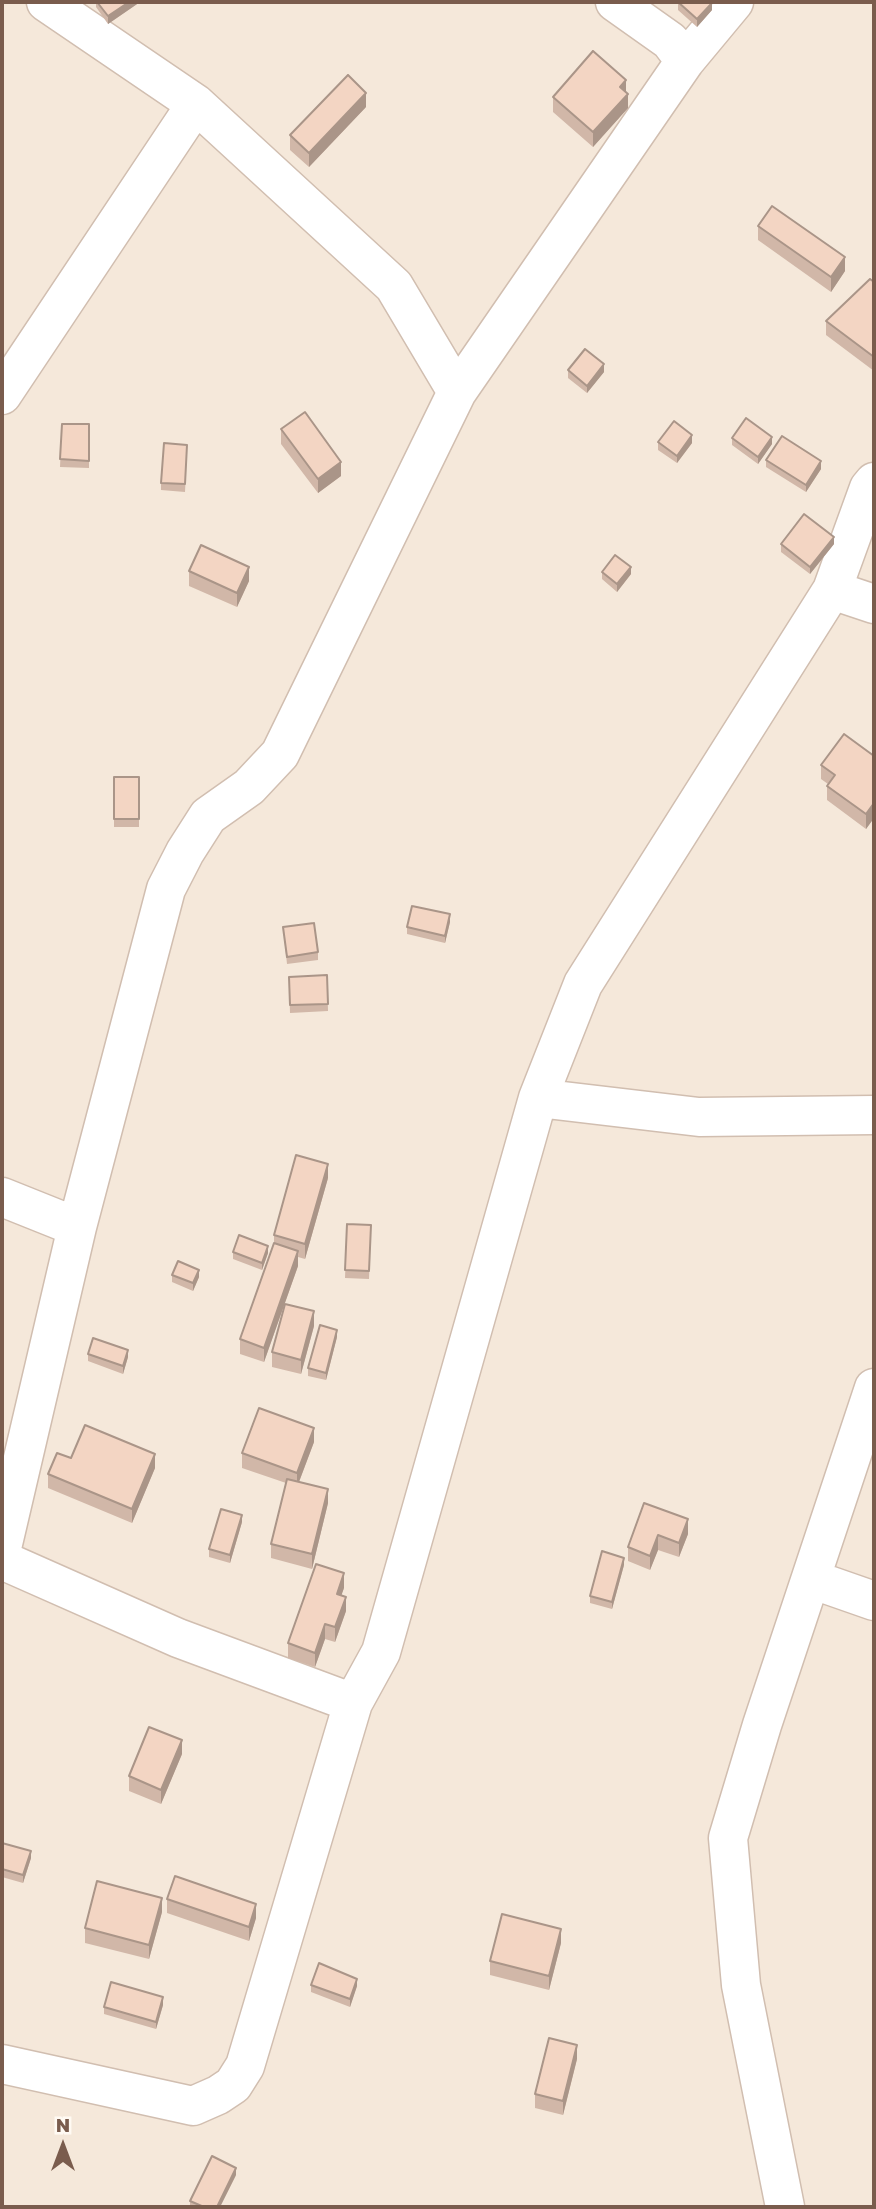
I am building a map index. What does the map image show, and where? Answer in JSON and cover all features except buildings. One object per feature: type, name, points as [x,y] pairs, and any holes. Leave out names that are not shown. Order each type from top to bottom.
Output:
[{"type":"street","points":[[46,2],[196,104],[394,286],[457,392]]},
{"type":"street","points":[[615,2],[670,41],[685,61]]},
{"type":"street","points":[[2,1548],[77,1227],[166,889],[184,852],[208,816],[249,787],[280,754],[457,392],[685,61],[734,2]]},
{"type":"street","points":[[2,395],[196,104]]},
{"type":"street","points":[[2,2064],[193,2105],[218,2095],[233,2085],[244,2066],[353,1703],[381,1652],[538,1098],[583,984],[832,590],[869,488],[874,482]]},
{"type":"street","points":[[832,590],[874,604]]},
{"type":"street","points":[[538,1098],[699,1117],[874,1115]]},
{"type":"street","points":[[2,1197],[77,1227]]},
{"type":"street","points":[[785,2207],[741,1985],[728,1838],[762,1725],[874,1388]]},
{"type":"street","points":[[2,1560],[178,1638],[353,1703]]},
{"type":"street","points":[[811,1579],[874,1601]]},
{"type":"shaded area","points":[[2,2],[874,2],[874,2207],[2,2207]]}]
